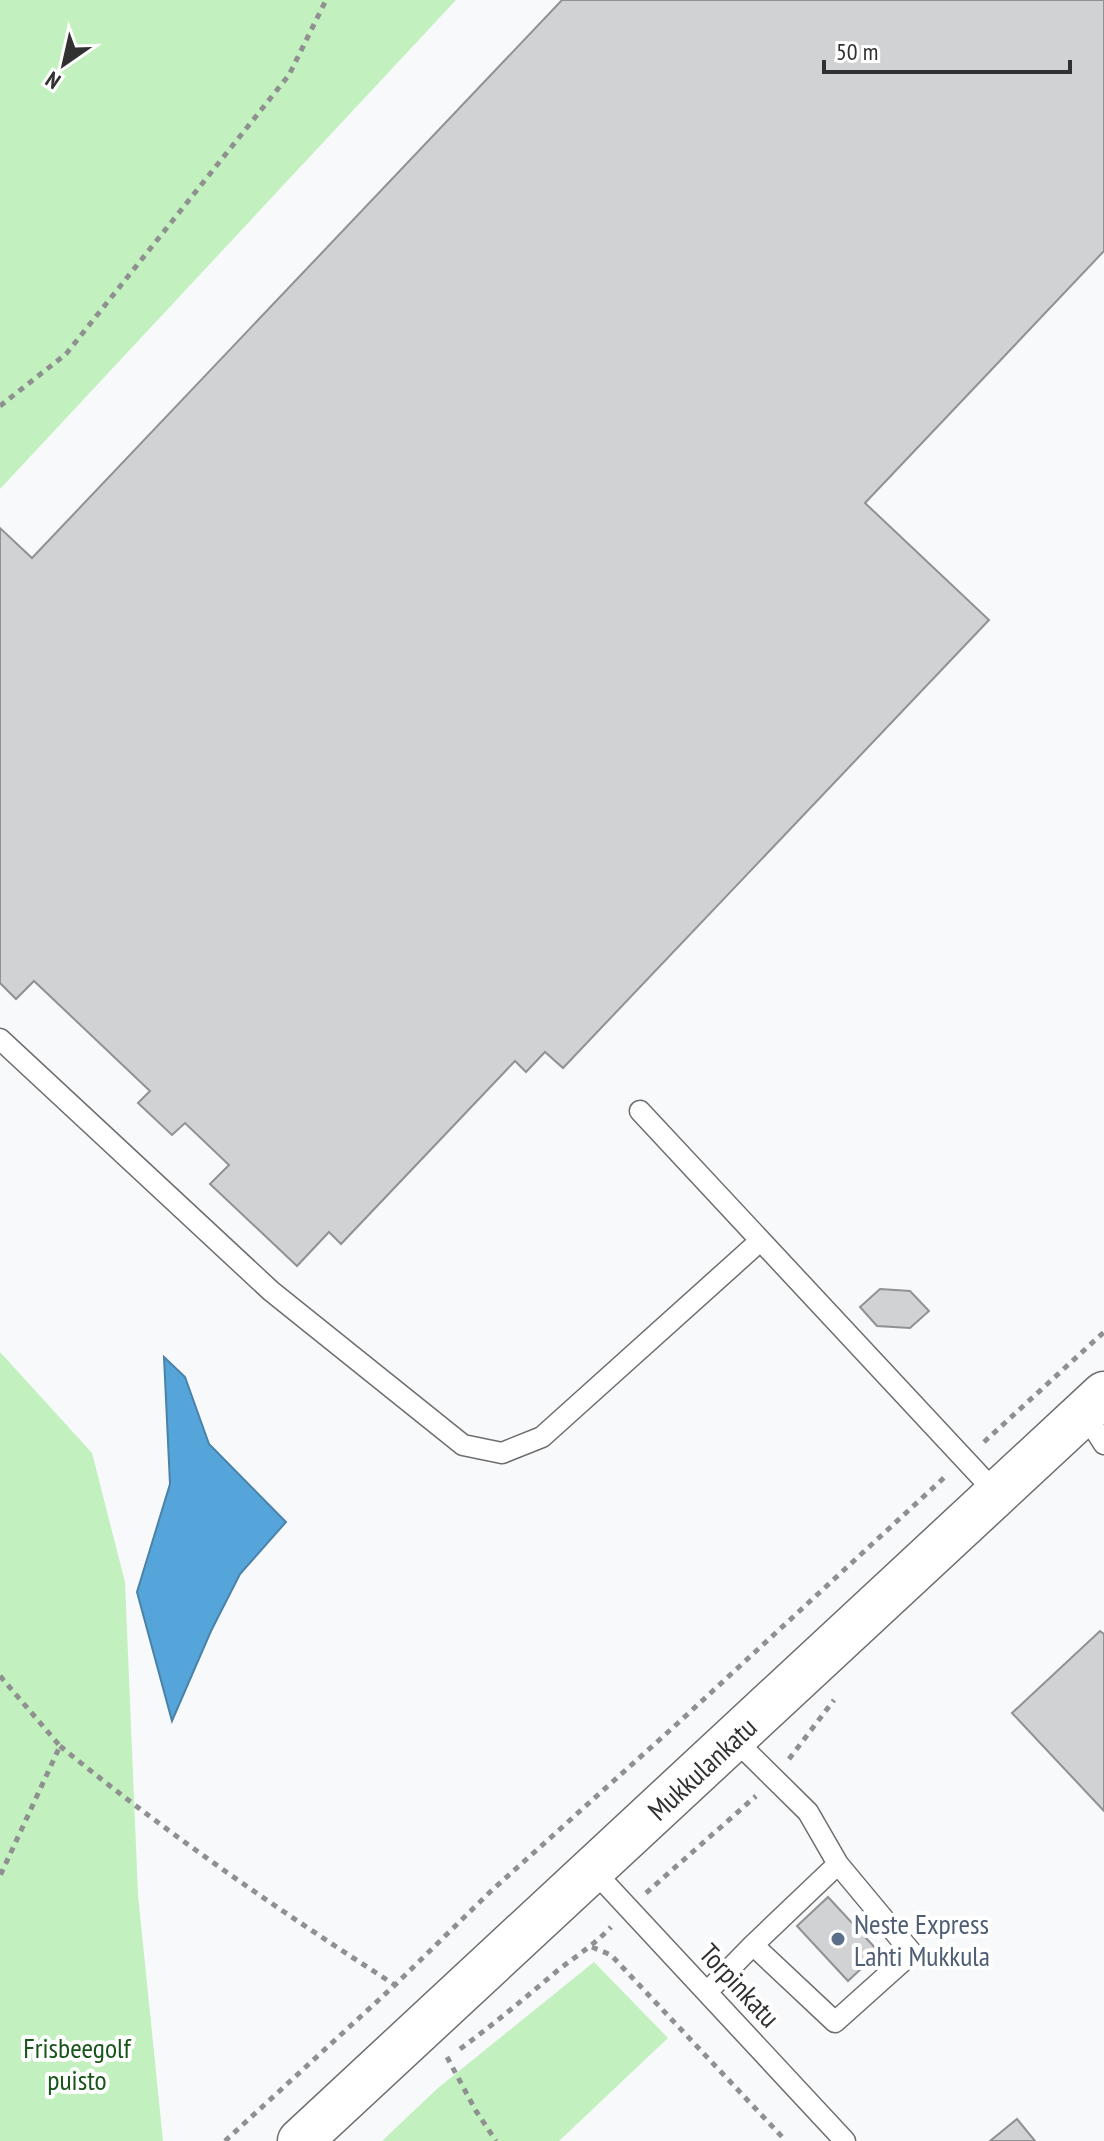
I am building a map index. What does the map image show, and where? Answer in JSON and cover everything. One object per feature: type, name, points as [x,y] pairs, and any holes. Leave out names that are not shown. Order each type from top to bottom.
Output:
[{"type":"street","name":"Mukkulankatu","points":[[300,2141],[997,1494],[1097,1417]]},
{"type":"lane","points":[[0,1039],[271,1291],[463,1445],[502,1453],[542,1437],[760,1241]]},
{"type":"lane","points":[[640,1111],[997,1494]]},
{"type":"lane","points":[[733,1738],[808,1812],[838,1864],[912,1953],[835,2022],[753,1945]]},
{"type":"lane","points":[[708,1991],[838,1864]]},
{"type":"lane","name":"Torpinkatu","points":[[592,1869],[845,2141]]},
{"type":"path","points":[[0,406],[66,354],[289,75],[326,0]]},
{"type":"path","points":[[225,2141],[395,1985],[490,1892],[1104,1332]]},
{"type":"path","points":[[0,1676],[60,1746],[110,1787],[301,1925],[395,1985]]},
{"type":"path","points":[[436,2068],[506,2016],[560,1968],[592,1947],[630,1907],[774,1780],[835,1699]]},
{"type":"path","points":[[0,1876],[60,1746]]},
{"type":"path","points":[[592,1947],[611,1955],[786,2141]]},
{"type":"path","points":[[447,2057],[496,2141]]},
{"type":"green space","points":[[0,0],[456,0],[0,489]]},
{"type":"green space","name":"Frisbeegolf puisto","points":[[0,1352],[92,1453],[125,1582],[138,1895],[163,2141],[0,2141]]},
{"type":"green space","points":[[594,1962],[668,2038],[559,2141],[382,2141],[438,2088]]},
{"type":"water","points":[[164,1357],[185,1377],[209,1444],[286,1522],[240,1574],[172,1721],[137,1592],[170,1484]]},
{"type":"building","points":[[562,0],[1104,0],[1104,251],[865,503],[989,620],[563,1068],[545,1052],[526,1072],[515,1061],[341,1244],[329,1232],[297,1266],[210,1184],[229,1165],[185,1123],[172,1135],[138,1103],[150,1091],[34,981],[16,999],[0,983],[0,528],[32,558]]},
{"type":"building","points":[[880,1289],[910,1291],[929,1311],[910,1328],[877,1326],[860,1307]]},
{"type":"building","points":[[1100,1631],[1104,1634],[1104,1811],[1012,1713]]},
{"type":"building","name":"Neste Express Lahti Mukkula","points":[[828,1897],[879,1952],[848,1981],[797,1926]]},
{"type":"building","points":[[1017,2119],[1035,2141],[990,2141]]},
{"type":"place","name":"Neste Express Lahti Mukkula","points":[[838,1939]]}]
